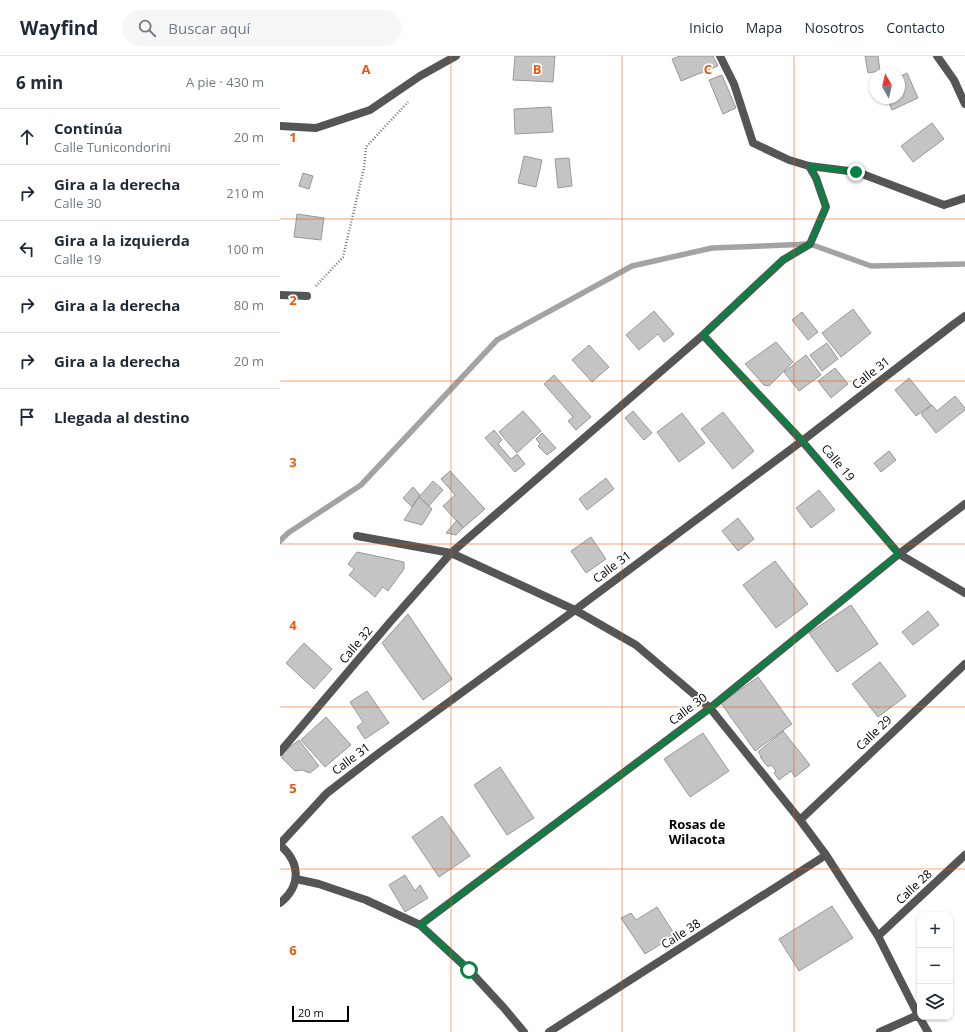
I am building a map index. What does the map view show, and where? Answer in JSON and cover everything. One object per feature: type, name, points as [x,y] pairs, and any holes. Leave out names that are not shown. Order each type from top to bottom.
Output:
[{"type":"street","points":[[280,126],[316,128],[370,110],[420,76],[456,56]]},
{"type":"street","points":[[720,56],[734,84],[753,143],[789,160],[810,166],[856,172],[944,205],[965,198]]},
{"type":"street","points":[[937,56],[954,80],[965,104]]},
{"type":"street","name":"Calle 32","points":[[280,752],[451,553],[703,335],[782,260],[810,244],[826,207],[816,178],[810,166]]},
{"type":"street","points":[[280,295],[307,296]]},
{"type":"street","name":"Calle 31","points":[[280,844],[327,793],[440,708],[575,610],[965,316]]},
{"type":"street","name":"Calle 19","points":[[703,335],[802,440],[898,554],[965,593]]},
{"type":"street","name":"Calle 30","points":[[420,925],[710,708],[898,554],[965,504]]},
{"type":"street","points":[[357,536],[451,553],[575,610],[636,645],[710,708],[800,820],[826,855],[878,936],[917,1013]]},
{"type":"street","name":"Calle 29","points":[[800,820],[965,664]]},
{"type":"street","points":[[280,844],[293,859],[296,869],[296,879],[293,889],[287,898],[280,903]]},
{"type":"street","name":"Calle 38","points":[[549,1032],[826,855]]},
{"type":"street","name":"Calle 28","points":[[878,936],[965,855]]},
{"type":"street","points":[[296,879],[319,884],[366,900],[420,925],[469,970],[524,1032]]},
{"type":"street","points":[[880,1032],[917,1015]]},
{"type":"street","points":[[921,1020],[928,1032]]},
{"type":"path","points":[[307,296],[343,257],[364,168],[366,147],[408,102]]},
{"type":"building","points":[[515,56],[555,56],[553,82],[513,80]]},
{"type":"building","points":[[680,56],[713,56],[718,66],[681,81],[672,59]]},
{"type":"building","points":[[865,56],[878,56],[880,68],[869,68],[868,73]]},
{"type":"building","points":[[907,73],[918,98],[905,104],[905,74]]},
{"type":"building","points":[[722,75],[736,108],[723,114],[709,80]]},
{"type":"building","points":[[890,104],[905,104],[892,110]]},
{"type":"building","points":[[551,107],[553,132],[515,134],[514,109]]},
{"type":"building","points":[[932,123],[944,139],[913,162],[901,146]]},
{"type":"building","points":[[524,156],[542,160],[536,187],[518,183]]},
{"type":"building","points":[[569,158],[572,186],[558,188],[555,159]]},
{"type":"building","points":[[303,173],[313,176],[309,189],[299,186]]},
{"type":"building","points":[[297,214],[324,218],[321,240],[294,237]]},
{"type":"building","points":[[853,309],[871,333],[841,357],[822,333]]},
{"type":"building","points":[[654,311],[674,334],[664,342],[658,334],[639,350],[626,335]]},
{"type":"building","points":[[802,312],[818,332],[808,340],[792,320]]},
{"type":"building","points":[[776,342],[793,362],[769,386],[764,385],[745,364]]},
{"type":"building","points":[[827,343],[838,359],[822,371],[810,355]]},
{"type":"building","points":[[589,345],[609,367],[592,382],[572,360]]},
{"type":"building","points":[[806,355],[821,375],[799,391],[784,372]]},
{"type":"building","points":[[835,368],[848,384],[831,398],[818,381]]},
{"type":"building","points":[[554,375],[591,417],[576,430],[568,421],[573,417],[544,384]]},
{"type":"building","points":[[909,378],[931,405],[916,416],[895,390]]},
{"type":"building","points":[[955,396],[965,410],[936,433],[921,414],[932,405],[937,411]]},
{"type":"building","points":[[523,411],[541,431],[517,453],[499,432]]},
{"type":"building","points":[[633,411],[652,433],[644,440],[625,418]]},
{"type":"building","points":[[723,412],[754,451],[733,469],[701,429]]},
{"type":"building","points":[[682,413],[705,443],[679,462],[657,432]]},
{"type":"building","points":[[494,430],[502,440],[498,444],[511,459],[517,454],[525,464],[515,472],[485,438]]},
{"type":"building","points":[[542,433],[556,448],[547,455],[538,446],[540,444],[536,439]]},
{"type":"building","points":[[889,451],[896,460],[881,472],[874,463]]},
{"type":"building","points":[[450,471],[485,509],[463,528],[443,506],[455,495],[441,479]]},
{"type":"building","points":[[606,478],[614,489],[587,510],[579,499]]},
{"type":"building","points":[[433,481],[443,490],[429,506],[419,497]]},
{"type":"building","points":[[413,487],[420,495],[412,507],[403,498]]},
{"type":"building","points":[[819,490],[835,510],[811,528],[796,508]]},
{"type":"building","points":[[419,497],[432,509],[422,525],[404,520]]},
{"type":"building","points":[[738,518],[754,539],[738,551],[722,531]]},
{"type":"building","points":[[457,520],[463,528],[456,535],[446,533]]},
{"type":"building","points":[[591,537],[606,559],[586,573],[571,551]]},
{"type":"building","points":[[357,552],[404,562],[404,569],[388,591],[383,587],[375,597],[349,575],[354,569],[348,564]]},
{"type":"building","points":[[775,561],[808,604],[776,628],[743,585]]},
{"type":"building","points":[[851,605],[878,644],[837,672],[809,633]]},
{"type":"building","points":[[928,611],[939,625],[913,645],[902,632]]},
{"type":"building","points":[[408,614],[452,679],[423,700],[382,643]]},
{"type":"building","points":[[304,643],[332,669],[314,689],[286,663]]},
{"type":"building","points":[[880,662],[906,696],[878,717],[852,684]]},
{"type":"building","points":[[758,677],[792,724],[755,751],[721,703]]},
{"type":"building","points":[[367,691],[389,723],[365,739],[357,727],[363,722],[350,702]]},
{"type":"building","points":[[326,717],[351,745],[325,767],[301,740]]},
{"type":"building","points":[[783,731],[810,765],[795,777],[791,771],[779,780],[774,773],[776,771],[771,765],[768,767],[758,752]]},
{"type":"building","points":[[703,733],[729,771],[690,797],[664,759]]},
{"type":"building","points":[[299,740],[319,766],[310,773],[302,770],[295,771],[282,758],[282,753]]},
{"type":"building","points":[[500,767],[534,818],[507,835],[474,785]]},
{"type":"building","points":[[442,816],[470,856],[439,877],[412,837]]},
{"type":"building","points":[[405,875],[415,891],[420,885],[428,898],[405,912],[389,885]]},
{"type":"building","points":[[832,906],[853,938],[799,971],[779,939]]},
{"type":"building","points":[[657,907],[675,935],[645,954],[621,918],[631,913],[636,920]]},
{"type":"waterway","points":[[280,541],[288,533],[361,485],[497,340],[632,266],[712,248],[810,244],[871,266],[965,264]]},
{"type":"district","name":"Rosas de Wilacota","points":[[697,832]]},
{"type":"route","points":[[469,970],[420,925],[710,708],[898,554],[802,440],[703,335],[782,260],[810,244],[826,207],[816,178],[810,166],[856,172]]}]
